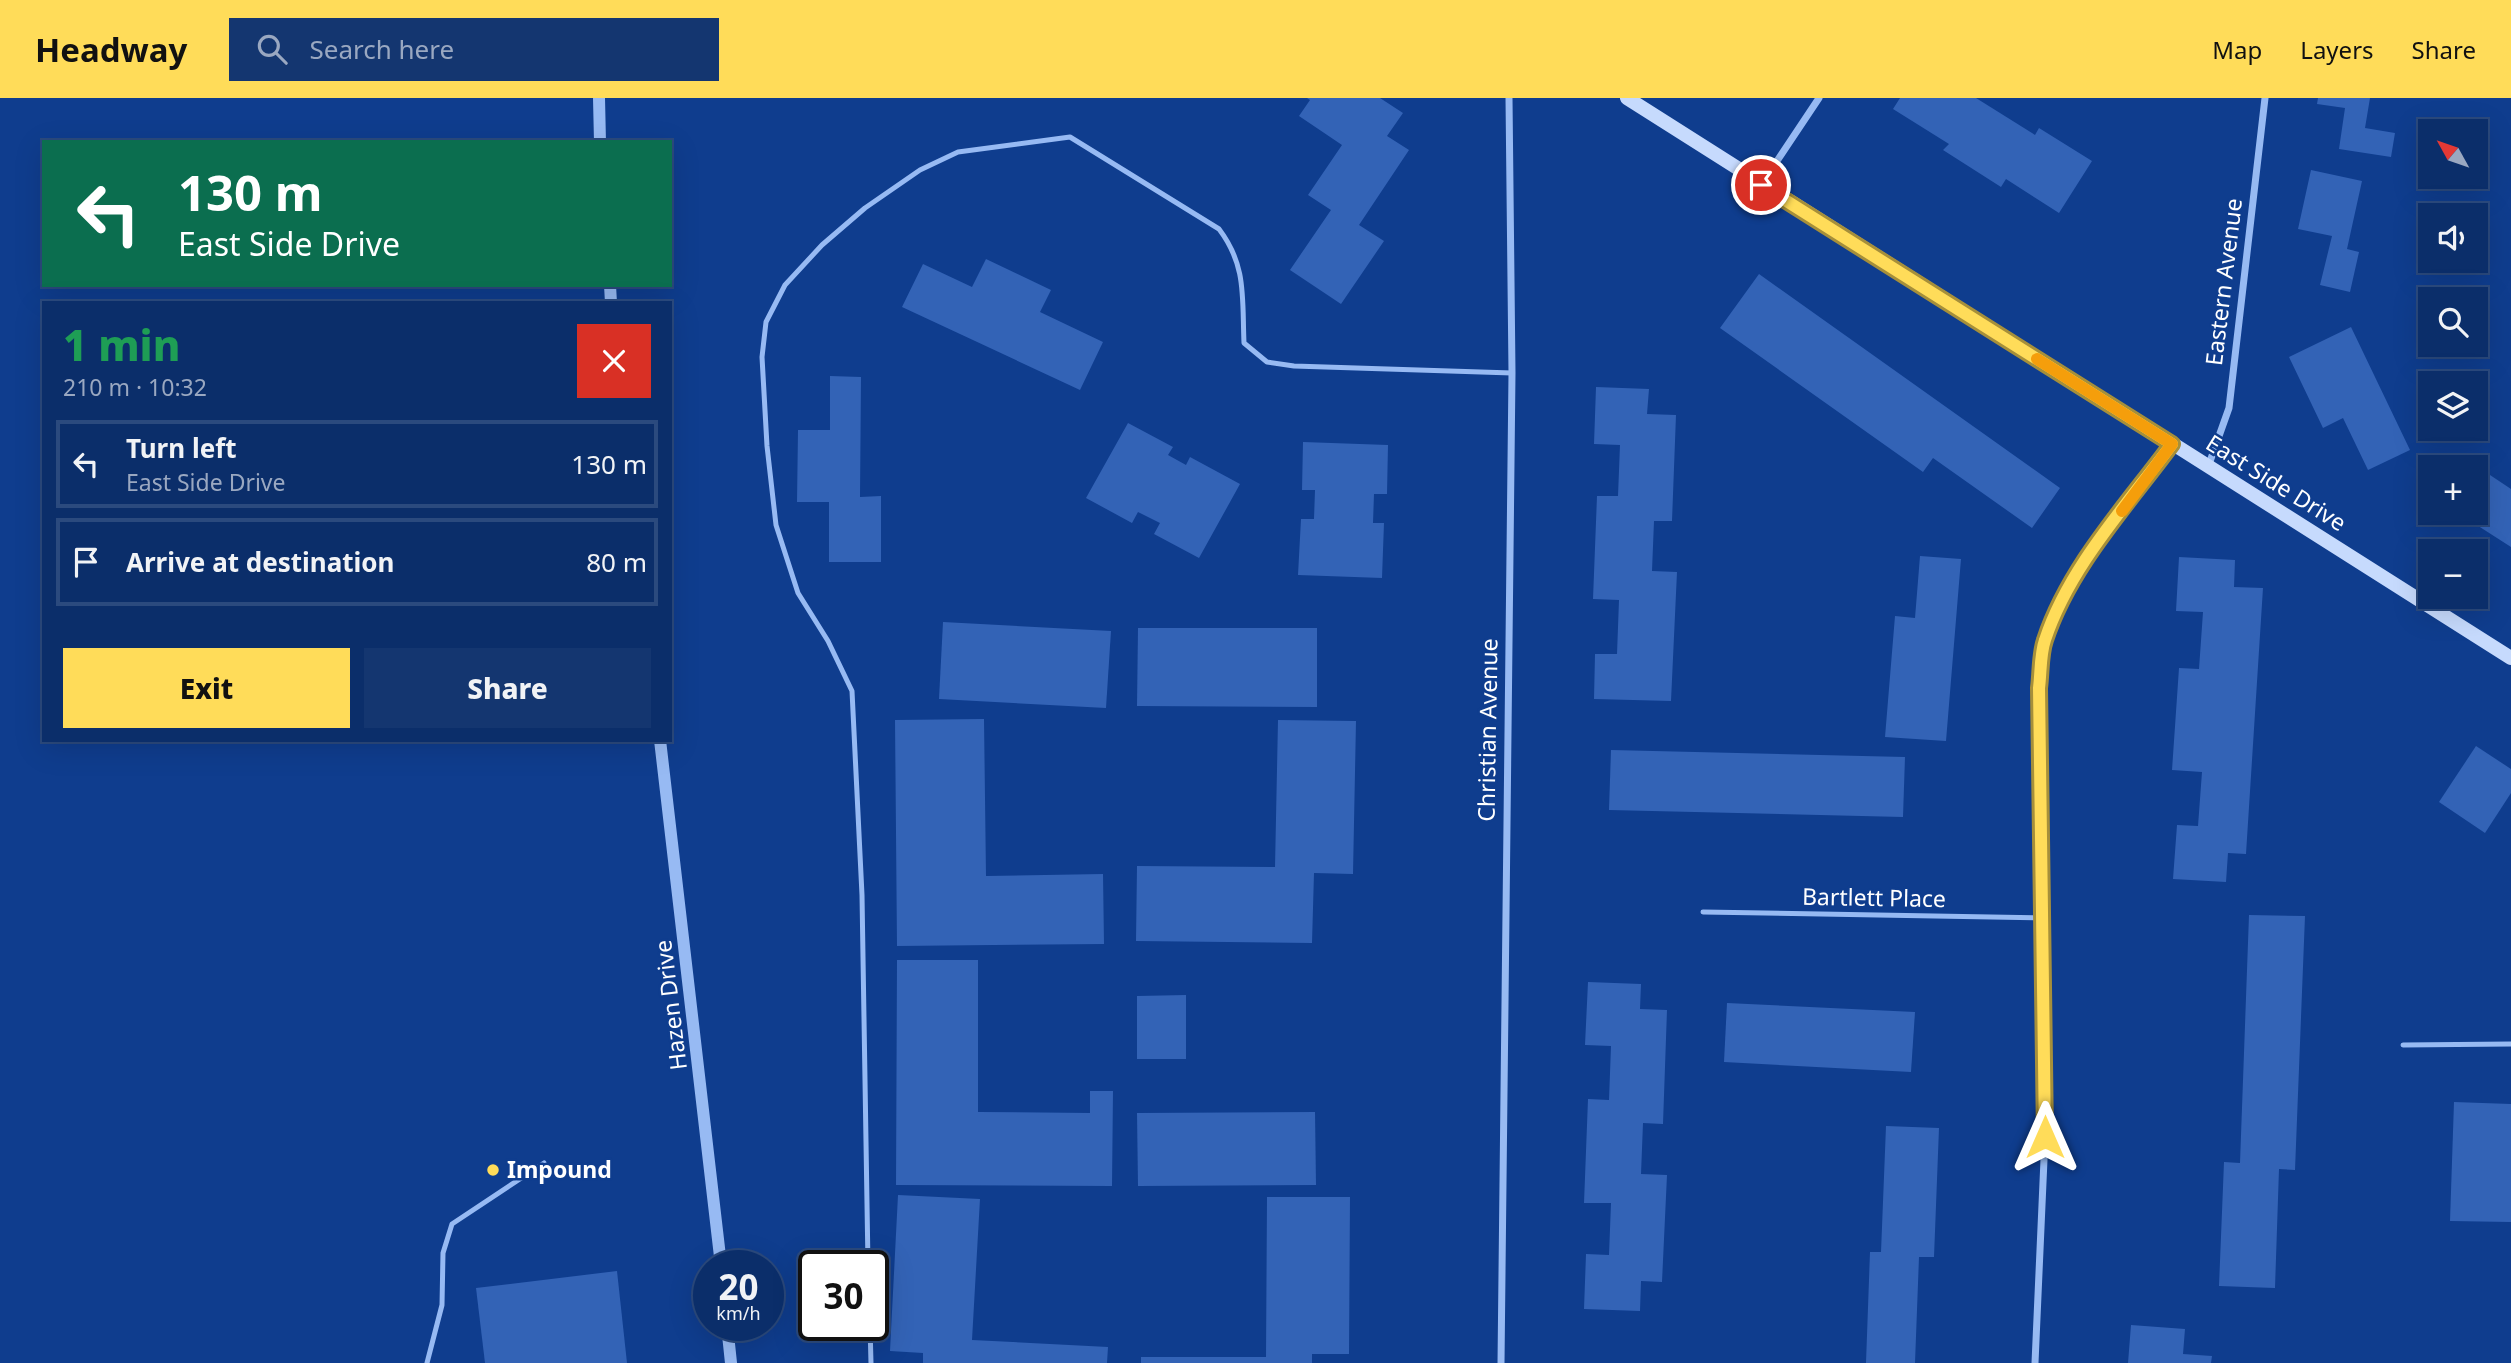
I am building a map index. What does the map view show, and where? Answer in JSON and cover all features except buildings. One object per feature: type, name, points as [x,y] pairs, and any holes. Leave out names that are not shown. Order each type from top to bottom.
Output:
[{"type":"main road","name":"East Side Drive","points":[[1627,98],[2208,468],[2511,657]]},
{"type":"street","points":[[599,98],[600,140]]},
{"type":"street","name":"Christian Avenue","points":[[1501,1363],[1512,373],[1509,98]]},
{"type":"street","points":[[1761,185],[1819,98]]},
{"type":"street","name":"Eastern Avenue","points":[[2208,468],[2229,408],[2264,98]]},
{"type":"street","points":[[2035,1363],[2045,1137],[2039,688],[2045,641],[2067,593],[2104,534],[2172,444]]},
{"type":"street","name":"Hazen Drive","points":[[660,742],[719,1250]]},
{"type":"street","points":[[729,1341],[731,1363]]},
{"type":"lane","points":[[868,1250],[862,895],[852,691],[828,641],[798,593],[776,525],[767,446],[762,358],[766,322],[785,285],[822,245],[865,208],[920,170],[958,152],[1070,137],[1219,229],[1233,248],[1241,267],[1244,343],[1268,362],[1294,366],[1512,373]]},
{"type":"lane","name":"Bartlett Place","points":[[1703,912],[2044,918]]},
{"type":"lane","points":[[2403,1045],[2511,1044]]},
{"type":"lane","points":[[427,1363],[442,1305],[443,1253],[452,1224],[544,1163]]},
{"type":"lane","points":[[870,1341],[870,1363]]},
{"type":"slow traffic","points":[[2037,359],[2172,444],[2122,511]]},
{"type":"place","name":"Impound","points":[[493,1170]]},
{"type":"route","points":[[1761,185],[2172,444],[2104,534],[2067,593],[2045,641],[2039,688],[2045,1137]]}]
